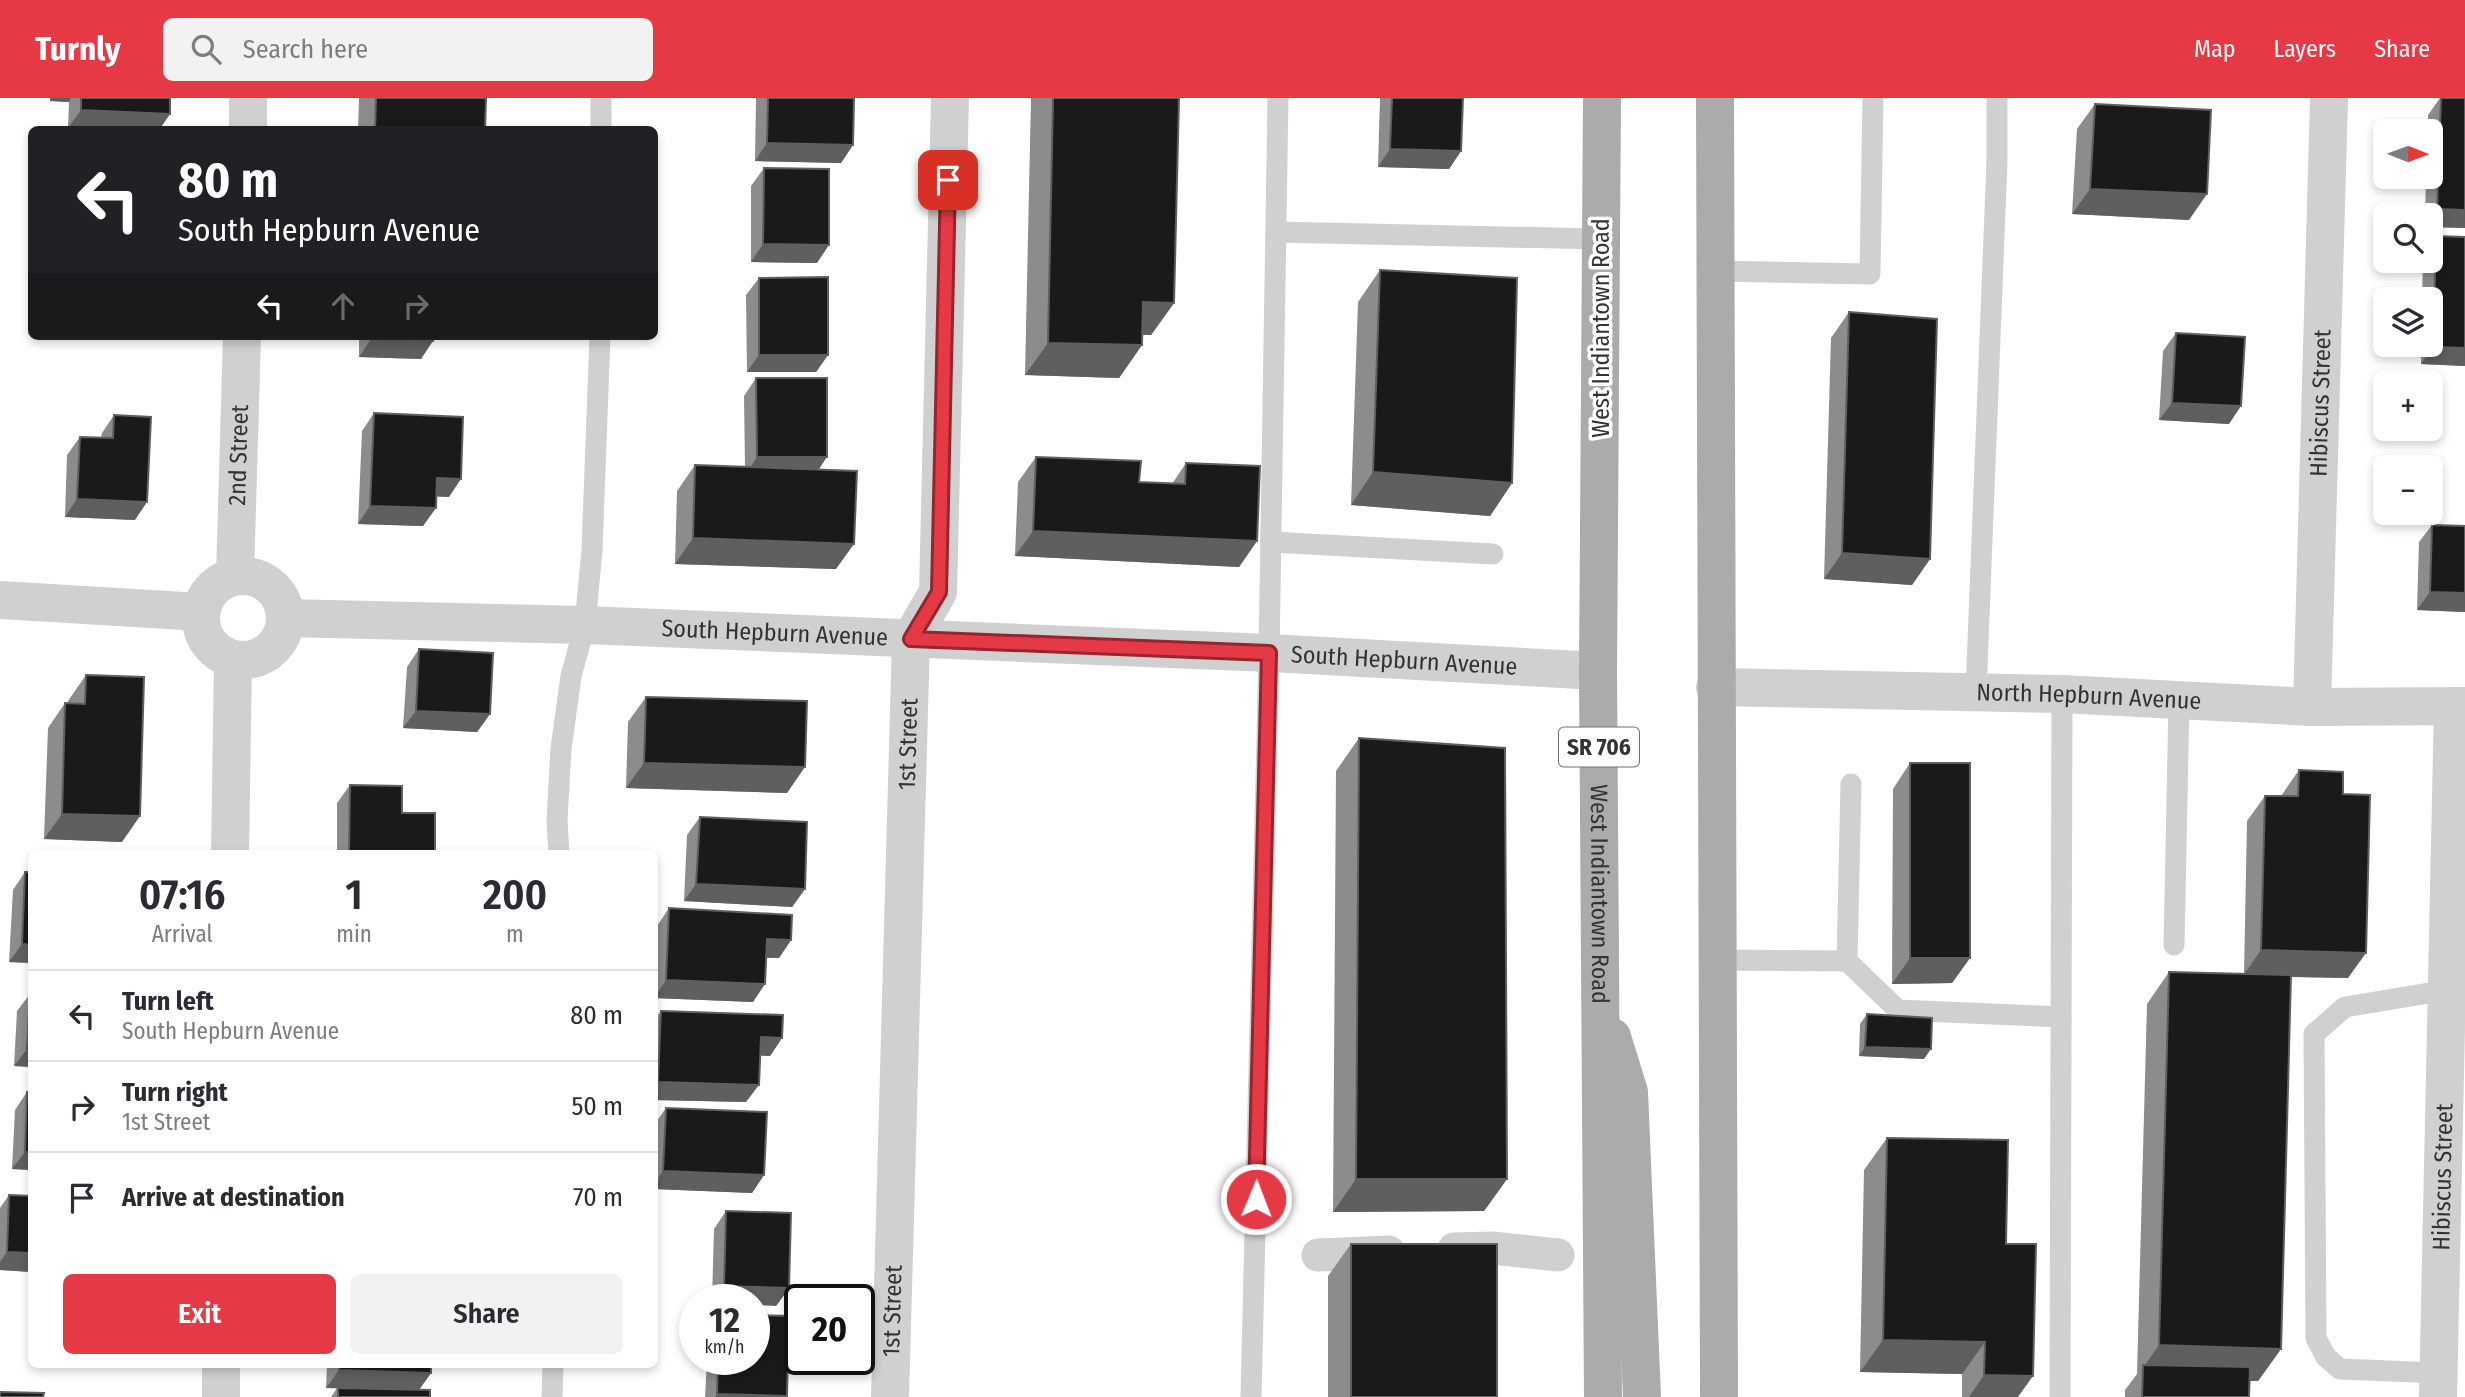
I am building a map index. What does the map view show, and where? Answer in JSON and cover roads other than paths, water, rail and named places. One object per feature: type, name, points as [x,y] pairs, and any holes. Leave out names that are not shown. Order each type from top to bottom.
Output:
[{"type":"main road","name":"West Indiantown Road","points":[[1602,98],[1598,671],[1603,1397]]},
{"type":"main road","points":[[1715,98],[1719,1397]]},
{"type":"main road","points":[[1600,995],[1629,1092],[1642,1397]]},
{"type":"street","points":[[248,98],[248,126]]},
{"type":"street","name":"1st Street","points":[[890,1397],[911,639],[939,592],[950,98]]},
{"type":"street","name":"Hibiscus Street","points":[[2312,707],[2329,98]]},
{"type":"street","name":"2nd Street","points":[[235,576],[242,340]]},
{"type":"street","points":[[235,576],[260,579],[270,585],[284,606],[283,631],[269,651],[258,657],[233,659],[222,654],[212,647],[201,625],[201,612],[212,588],[235,576]]},
{"type":"street","points":[[0,600],[201,612]]},
{"type":"street","name":"South Hepburn Avenue","points":[[285,618],[585,625],[1269,653],[1598,671]]},
{"type":"street","points":[[230,850],[233,659]]},
{"type":"street","name":"North Hepburn Avenue","points":[[1715,687],[2062,694],[2312,707],[2459,706]]},
{"type":"street","name":"Hibiscus Street","points":[[2439,1385],[2447,990],[2459,706]]},
{"type":"street","points":[[1318,1255],[1492,1248],[1558,1255]]},
{"type":"street","points":[[221,1368],[221,1397]]},
{"type":"lane","points":[[601,98],[601,126]]},
{"type":"lane","points":[[1251,1397],[1269,653],[1278,98]]},
{"type":"lane","points":[[1715,271],[1870,275],[1873,98]]},
{"type":"lane","points":[[1976,692],[1997,161],[1997,98]]},
{"type":"lane","points":[[1276,232],[1601,239]]},
{"type":"lane","points":[[559,850],[556,820],[561,748],[571,676],[585,625],[592,550],[600,340]]},
{"type":"lane","points":[[1270,542],[1493,554]]},
{"type":"lane","points":[[2060,1397],[2062,694]]},
{"type":"lane","points":[[2174,945],[2179,700]]},
{"type":"lane","points":[[1847,961],[1851,784]]},
{"type":"lane","points":[[1716,960],[1847,961],[1898,1010],[2061,1017]]},
{"type":"lane","points":[[2439,1385],[2340,1369],[2326,1357],[2316,1338],[2314,1034],[2345,1007],[2447,990]]},
{"type":"lane","points":[[552,1368],[552,1397]]}]
